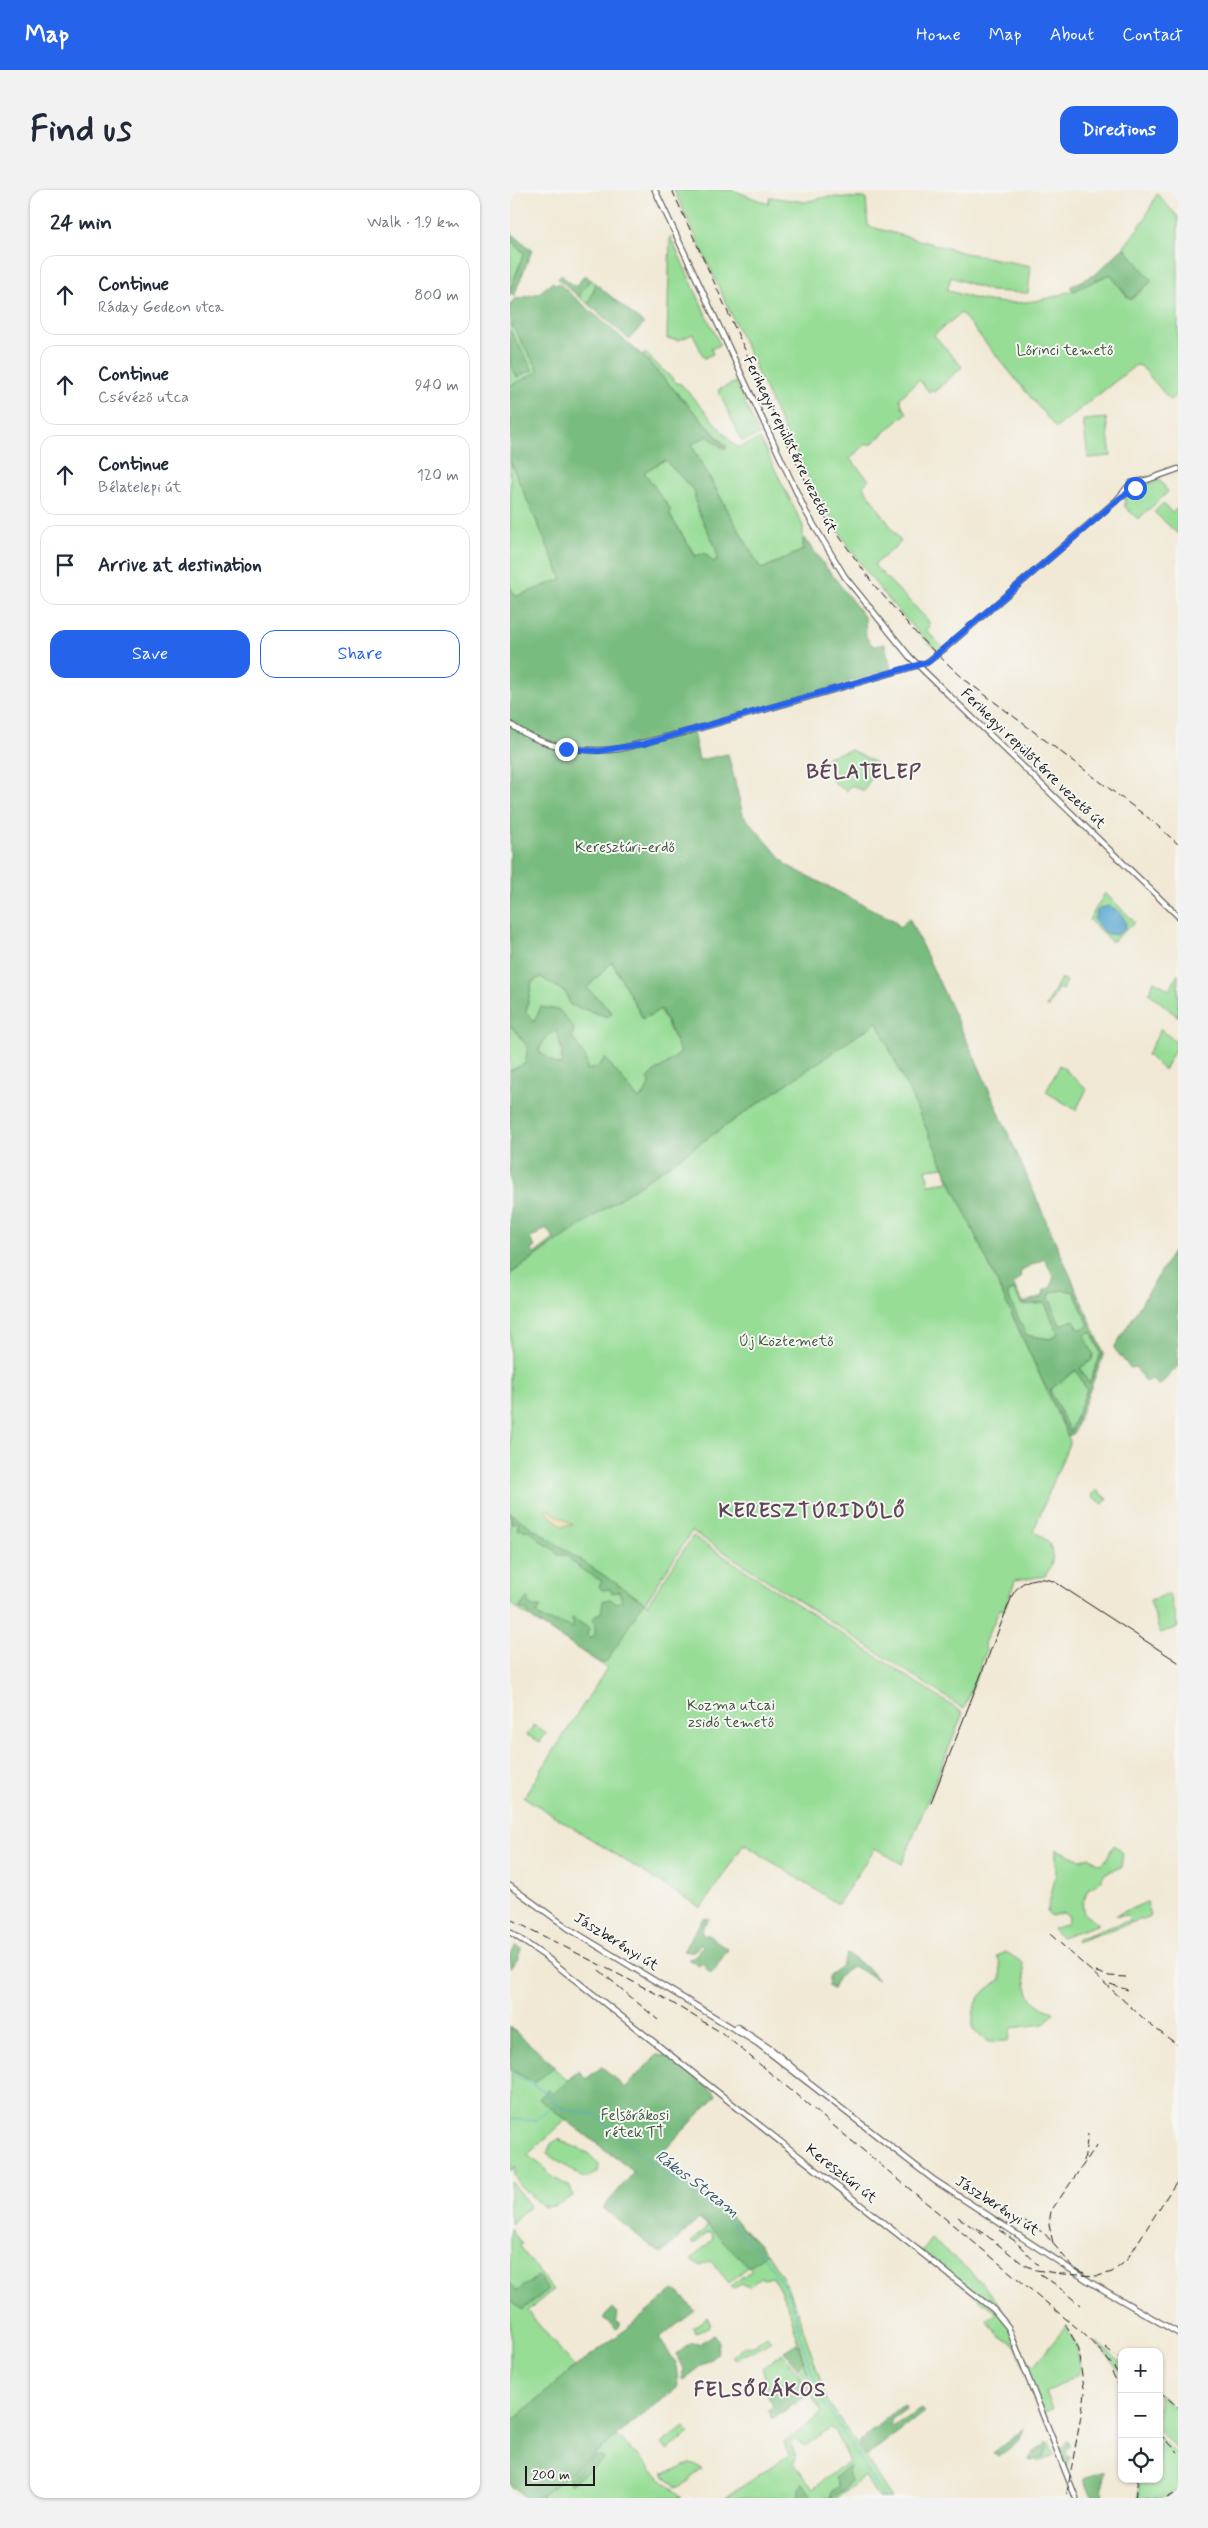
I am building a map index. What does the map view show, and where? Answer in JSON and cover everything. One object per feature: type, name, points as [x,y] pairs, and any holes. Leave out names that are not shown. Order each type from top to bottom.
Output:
[{"type":"main road","name":"Ferihegyi repülőtérre vezető út","points":[[655,190],[788,477],[814,526],[860,598],[909,656],[1178,916]]},
{"type":"main road","points":[[1120,498],[1131,483],[1145,481],[1178,469]]},
{"type":"main road","points":[[1136,476],[1145,481]]},
{"type":"main road","points":[[510,724],[526,734],[556,747],[584,751],[606,750],[643,744],[922,664],[944,649],[1120,498],[1145,481]]},
{"type":"main road","name":"Jászberényi út","points":[[510,1886],[568,1928],[762,2047],[934,2180],[1085,2279],[1178,2334]]},
{"type":"main road","name":"Keresztúri út","points":[[510,1932],[546,1957],[998,2313],[1008,2327],[1076,2498]]},
{"type":"green space","name":"Lőrinci temető","points":[[674,190],[733,190],[768,204],[770,197],[805,202],[826,197],[866,198],[868,226],[965,253],[1031,266],[1028,293],[991,291],[951,277],[947,290],[992,302],[1012,303],[1050,298],[1110,274],[1130,300],[1152,281],[1124,247],[1144,220],[1157,194],[1178,217],[1178,393],[1170,400],[1141,366],[1136,365],[1056,428],[961,313],[934,335],[962,367],[934,392],[932,390],[929,392],[919,380],[900,398],[903,408],[907,413],[870,445],[867,443],[850,459],[869,480],[863,486],[901,542],[874,565],[928,620],[930,627],[926,630],[942,647],[938,651],[907,621],[880,589],[834,523],[795,452]]},
{"type":"green space","points":[[510,232],[532,250],[515,293],[516,296],[510,295],[510,291],[524,253],[510,240]]},
{"type":"green space","points":[[670,236],[720,345],[711,349],[713,354],[704,358],[693,334],[679,340],[667,339]]},
{"type":"green space","points":[[510,240],[524,253],[510,291]]},
{"type":"green space","points":[[1124,247],[1152,281],[1130,300],[1110,274],[1074,291],[1070,287],[1096,274]]},
{"type":"green space","points":[[561,275],[575,287],[585,275],[590,279],[579,297],[558,279]]},
{"type":"green space","points":[[590,279],[596,284],[588,304],[579,297]]},
{"type":"green space","name":"Keresztúri-erdő","points":[[553,282],[556,285],[558,283],[643,356],[727,448],[725,449],[707,436],[691,445],[759,566],[762,569],[803,550],[804,538],[865,618],[866,637],[873,646],[885,644],[891,669],[692,728],[699,760],[728,754],[743,815],[788,866],[895,921],[899,928],[909,918],[979,1067],[1104,1353],[1073,1434],[1068,1436],[877,1022],[510,1274],[510,1071],[525,1063],[528,1047],[510,1025],[510,586],[515,597],[562,579],[510,461],[510,386],[539,371],[510,322],[510,304],[512,304],[513,300],[539,293]],"holes":[[[665,460],[695,492],[698,509],[713,542],[718,559],[713,562],[705,553],[695,556],[670,515],[670,509],[644,472]],[[612,962],[643,1019],[661,1009],[681,1053],[648,1077],[650,1083],[644,1095],[638,1099],[605,1058],[598,1067],[587,1070],[586,1059],[572,1037],[574,1028],[559,1010],[541,1007],[534,1022],[526,1012],[532,982],[541,977],[566,993],[570,1005],[608,1017],[612,1013],[587,988]],[[556,1030],[563,1053],[562,1065],[556,1064],[538,1051],[546,1037]],[[546,1228],[554,1239],[534,1254],[531,1250],[535,1247],[530,1239]],[[1044,1259],[1054,1276],[1051,1287],[1044,1290],[1043,1296],[1023,1303],[1013,1284],[1020,1279],[1021,1270]],[[1014,1290],[1022,1305],[1045,1303],[1058,1334],[1050,1339],[1026,1335],[1007,1293]],[[1065,1290],[1074,1292],[1089,1326],[1079,1330],[1074,1320],[1060,1325],[1049,1298],[1051,1292]],[[1091,1331],[1101,1353],[1089,1384],[1080,1368],[1092,1360],[1093,1354],[1084,1335]],[[1076,1370],[1087,1390],[1070,1432],[1050,1390]]]},
{"type":"green space","points":[[596,284],[644,324],[629,339],[588,304]]},
{"type":"green space","points":[[510,322],[539,371],[510,386]]},
{"type":"green space","points":[[510,330],[533,370],[517,377],[510,362]]},
{"type":"green space","points":[[645,353],[677,383],[681,384],[736,447],[760,439],[803,526],[803,550],[762,569],[759,566],[691,444],[707,436],[725,449],[727,447],[643,356]]},
{"type":"green space","points":[[736,382],[759,435],[742,441],[718,390]]},
{"type":"green space","points":[[1106,418],[1111,456],[1088,458],[1083,420]]},
{"type":"green space","points":[[665,460],[695,492],[698,509],[716,550],[718,558],[713,562],[696,556],[669,515],[670,509],[644,472]]},
{"type":"green space","points":[[510,461],[562,579],[515,597],[510,586]]},
{"type":"green space","points":[[1160,480],[1168,492],[1138,519],[1125,507],[1125,498],[1136,488]]},
{"type":"green space","points":[[1163,503],[1172,513],[1178,507],[1178,534],[1154,512]]},
{"type":"green space","points":[[851,750],[878,764],[864,791],[851,785],[847,791],[836,784],[831,778],[826,757]]},
{"type":"green space","points":[[1105,893],[1135,922],[1112,942],[1089,920]]},
{"type":"green space","points":[[612,962],[643,1019],[660,1009],[681,1053],[648,1077],[651,1082],[644,1095],[638,1099],[605,1058],[598,1067],[587,1070],[586,1059],[572,1037],[574,1028],[535,1022],[526,1012],[532,982],[541,977],[608,1017],[612,1012],[587,988]]},
{"type":"green space","points":[[1178,974],[1178,1017],[1149,993],[1154,981],[1170,990]]},
{"type":"green space","points":[[1061,978],[1067,981],[1062,990],[1058,988],[1048,1007],[1046,1007]]},
{"type":"green space","name":"Új Köztemető","points":[[877,1021],[1070,1441],[1033,1532],[1046,1539],[1052,1550],[1052,1563],[1045,1576],[1015,1581],[1004,1610],[1000,1609],[984,1643],[986,1651],[964,1709],[692,1531],[645,1603],[647,1605],[693,1536],[963,1713],[902,1864],[875,1848],[838,1904],[744,1844],[701,1908],[524,1797],[607,1668],[510,1604],[510,1274]],"holes":[[[944,1167],[949,1182],[929,1185],[926,1169]]]},
{"type":"green space","points":[[510,1025],[528,1047],[525,1064],[510,1071]]},
{"type":"green space","points":[[556,1029],[560,1037],[562,1065],[556,1064],[538,1051],[546,1036]]},
{"type":"green space","points":[[1161,1029],[1178,1044],[1164,1070],[1147,1055]]},
{"type":"green space","points":[[1060,1065],[1087,1089],[1076,1110],[1046,1092]]},
{"type":"green space","points":[[1176,1247],[1178,1248],[1178,1366],[1159,1386],[1152,1379],[1145,1382],[1136,1367],[1130,1368],[1114,1348]]},
{"type":"green space","points":[[1014,1290],[1022,1305],[1045,1303],[1058,1334],[1050,1339],[1025,1335],[1007,1293]]},
{"type":"green space","points":[[1065,1290],[1074,1292],[1089,1326],[1079,1330],[1060,1325],[1049,1298],[1051,1292]]},
{"type":"green space","points":[[1091,1331],[1101,1353],[1089,1385],[1080,1367],[1092,1360],[1093,1354],[1084,1334]]},
{"type":"green space","points":[[1077,1370],[1087,1390],[1070,1433],[1049,1389]]},
{"type":"green space","points":[[1096,1490],[1107,1499],[1103,1504],[1092,1496]]},
{"type":"green space","points":[[510,1513],[644,1602],[607,1661],[600,1663],[532,1619],[527,1611],[519,1608],[529,1598],[528,1604],[533,1607],[541,1607],[536,1613],[540,1617],[573,1628],[572,1618],[589,1628],[587,1635],[590,1638],[595,1635],[595,1623],[592,1620],[597,1614],[601,1613],[603,1601],[610,1599],[616,1603],[622,1601],[619,1591],[612,1593],[610,1589],[602,1590],[599,1586],[602,1581],[577,1566],[567,1555],[558,1555],[531,1531],[517,1529],[519,1522],[512,1523]]},
{"type":"green space","points":[[1169,1594],[1178,1627],[1160,1633],[1150,1600]]},
{"type":"green space","points":[[534,1725],[546,1733],[540,1742],[527,1735]]},
{"type":"green space","points":[[1114,1845],[1123,1853],[1121,1867],[1104,1874],[1098,1884],[1088,1889],[1082,1905],[1084,1914],[1097,1923],[1097,1925],[1061,1937],[1053,1929],[1066,1924],[1069,1916],[1063,1913],[1051,1916],[1047,1912],[1056,1874],[1056,1849],[1081,1860],[1089,1857],[1100,1864],[1105,1861]]},
{"type":"green space","points":[[1147,1902],[1151,1916],[1076,1942],[1077,1939],[1130,1920],[1128,1916],[1116,1915]]},
{"type":"green space","points":[[709,1919],[703,1926],[702,1934],[705,1936],[707,1934],[728,1949],[713,1972],[709,1972],[703,1963],[699,1966],[688,1959],[693,1958],[703,1946],[701,1943],[694,1951],[683,1951],[702,1920]]},
{"type":"green space","points":[[516,1946],[521,1949],[517,1960],[510,1968],[510,1955]]},
{"type":"green space","points":[[1006,1952],[1023,1963],[1027,1988],[1033,2000],[1045,2009],[1054,2012],[1044,2024],[1011,2028],[1008,2041],[988,2042],[973,2030],[973,2013],[982,1995],[1001,1979],[1000,1964],[997,1956]]},
{"type":"green space","points":[[847,1954],[867,1968],[878,1980],[853,1966],[840,1975],[833,1989],[828,1986],[829,1977],[842,1965]]},
{"type":"green space","points":[[510,2027],[567,2080],[579,2071],[586,2079],[602,2067],[625,2088],[657,2055],[671,2057],[717,2095],[655,2160],[724,2209],[767,2253],[783,2278],[795,2305],[827,2400],[892,2498],[878,2498],[865,2476],[837,2498],[725,2498],[789,2455],[784,2443],[822,2413],[812,2393],[815,2393],[810,2380],[810,2383],[798,2369],[803,2359],[808,2374],[788,2306],[773,2277],[764,2279],[760,2277],[750,2287],[742,2284],[734,2288],[730,2286],[752,2270],[749,2266],[729,2283],[711,2261],[700,2266],[691,2259],[713,2239],[712,2233],[707,2233],[693,2245],[691,2242],[708,2226],[566,2120],[527,2155],[541,2165],[552,2177],[570,2187],[573,2196],[555,2206],[544,2207],[519,2185],[514,2174],[516,2166],[510,2171]],"holes":[[[830,2428],[834,2430],[849,2461],[813,2488],[794,2463],[796,2457],[791,2444],[796,2439],[805,2446]]]},
{"type":"green space","points":[[510,2027],[555,2066],[535,2083],[510,2070]]},
{"type":"green space","name":"Felsőrákosi rétek TT","points":[[657,2055],[671,2057],[717,2095],[655,2160],[724,2209],[767,2253],[749,2267],[700,2218],[661,2254],[603,2208],[634,2172],[539,2099],[548,2089],[553,2094],[579,2071],[586,2079],[602,2067],[625,2088]]},
{"type":"green space","points":[[558,2139],[589,2154],[599,2165],[597,2172],[588,2178],[582,2177],[547,2154],[551,2144]]},
{"type":"green space","points":[[510,2181],[530,2206],[510,2224]]},
{"type":"green space","points":[[510,2228],[522,2244],[519,2246],[553,2290],[527,2311],[575,2367],[510,2423]]},
{"type":"green space","points":[[931,2239],[962,2264],[998,2303],[1029,2363],[1034,2366],[1066,2326],[1076,2345],[1081,2372],[1046,2393],[1053,2408],[1042,2414],[1016,2347],[998,2334],[987,2320],[997,2313],[916,2248],[922,2251]]},
{"type":"green space","points":[[538,2276],[548,2290],[522,2310],[510,2300],[510,2283],[517,2291]]},
{"type":"green space","points":[[673,2290],[679,2293],[695,2311],[659,2338],[676,2363],[678,2387],[539,2498],[526,2498],[510,2485],[510,2423],[575,2367],[632,2325]]},
{"type":"green space","points":[[613,2308],[618,2313],[615,2321],[621,2325],[617,2329],[603,2318]]},
{"type":"green space","points":[[707,2317],[711,2325],[695,2334],[693,2328]]},
{"type":"green space","points":[[714,2334],[719,2343],[717,2354],[683,2380],[681,2378],[684,2369],[677,2354],[691,2343],[700,2344]]},
{"type":"green space","points":[[766,2336],[771,2341],[767,2344],[736,2360],[732,2357],[746,2345],[754,2346]]},
{"type":"green space","points":[[1096,2342],[1118,2360],[1118,2369]]},
{"type":"green space","points":[[797,2343],[803,2359],[798,2369],[784,2351]]},
{"type":"green space","points":[[782,2353],[800,2376],[786,2397],[781,2397],[774,2388],[768,2387],[762,2368]]},
{"type":"green space","points":[[800,2376],[812,2392],[773,2419],[768,2410],[773,2406],[766,2392],[769,2390],[768,2387],[775,2389],[781,2397],[786,2397],[793,2390],[793,2383]]},
{"type":"green space","points":[[1163,2397],[1178,2410],[1178,2451],[1163,2435]]},
{"type":"green space","points":[[904,2405],[906,2409],[891,2420],[891,2425],[894,2426],[922,2409],[925,2412],[866,2456],[858,2443],[898,2408]]},
{"type":"green space","points":[[684,2427],[690,2433],[668,2450],[662,2444]]},
{"type":"green space","points":[[1024,2429],[1019,2441],[998,2457],[993,2453]]},
{"type":"green space","points":[[616,2435],[682,2498],[539,2498]]},
{"type":"green space","points":[[1046,2441],[1048,2447],[1043,2457],[1030,2460],[1029,2458],[1044,2446]]},
{"type":"green space","points":[[1067,2441],[1070,2445],[1066,2451],[1067,2456],[1071,2457],[1067,2469],[1059,2449]]},
{"type":"green space","points":[[1163,2441],[1178,2456],[1178,2490],[1165,2498],[1138,2498],[1140,2483],[1163,2483]]},
{"type":"green space","points":[[1049,2442],[1054,2455],[1038,2461],[1033,2453]]},
{"type":"green space","points":[[601,2456],[605,2458],[570,2485],[569,2478],[593,2457]]},
{"type":"green space","points":[[689,2463],[695,2464],[702,2469],[679,2488],[676,2488],[663,2473],[679,2469]]},
{"type":"green space","points":[[850,2465],[848,2471],[850,2481],[844,2490],[830,2498],[832,2491],[839,2486],[835,2478]]},
{"type":"green space","points":[[1104,2471],[1102,2498],[1092,2498],[1084,2478]]},
{"type":"green space","points":[[802,2483],[811,2494],[807,2498],[799,2498],[799,2489]]},
{"type":"sand","points":[[547,1509],[573,1525],[562,1526],[546,1512]]},
{"type":"water","points":[[1109,906],[1120,912],[1126,923],[1125,929],[1116,935],[1105,933],[1094,920],[1098,909]]},
{"type":"waterway","name":"Rákos Stream","points":[[510,2074],[541,2089],[564,2109],[597,2116],[658,2169],[718,2210],[762,2255],[785,2287],[791,2301],[810,2368],[823,2401],[884,2498]]},
{"type":"waterway","points":[[510,2119],[535,2121],[557,2102]]},
{"type":"tram line","points":[[931,1802],[1012,1596],[1015,1590],[1025,1582],[1036,1579],[1055,1582],[1178,1662]]},
{"type":"railway","points":[[672,190],[798,466],[824,515],[874,585],[922,640],[964,679],[1151,820],[1178,844]]},
{"type":"railway","points":[[510,1919],[659,1995],[722,2033],[1083,2333],[1118,2373]]},
{"type":"railway","points":[[1050,1934],[1153,2027],[1178,2045]]},
{"type":"railway","points":[[599,1970],[658,2020]]},
{"type":"railway","points":[[1096,1972],[1109,1976],[1126,1977]]},
{"type":"railway","points":[[1110,1984],[1128,1990]]},
{"type":"railway","points":[[1084,2161],[1088,2134]]},
{"type":"railway","points":[[1053,2243],[1049,2225],[1051,2211],[1097,2145]]},
{"type":"railway","points":[[977,2228],[1023,2264],[1036,2270],[1098,2276],[1112,2272],[1126,2261],[1178,2179]]},
{"type":"railway","points":[[958,2217],[982,2234]]},
{"type":"railway","points":[[1025,2221],[1045,2234],[1073,2267],[1086,2274]]},
{"type":"railway","points":[[999,2230],[1015,2241],[1038,2265]]},
{"type":"railway","points":[[1040,2274],[1080,2305]]},
{"type":"railway","points":[[1065,2324],[1077,2345],[1085,2394],[1066,2498]]},
{"type":"railway","points":[[1105,2347],[1118,2358]]},
{"type":"railway","points":[[1112,2372],[1118,2384]]},
{"type":"railway","points":[[1161,2393],[1178,2407]]},
{"type":"railway","points":[[1163,2437],[1178,2452]]},
{"type":"railway","points":[[1135,2498],[1137,2483]]},
{"type":"railway","points":[[1167,2498],[1178,2492]]},
{"type":"district","name":"BÉLATELEP","points":[[864,772]]},
{"type":"district","name":"KERESZTÚRIDŰLŐ","points":[[813,1511]]},
{"type":"district","name":"FELSŐRÁKOS","points":[[760,2390]]},
{"type":"route","points":[[566,749],[599,751],[643,744],[928,662],[1120,498],[1135,488]]},
{"type":"park label","name":"Kozma utcai zsidó temető","points":[[731,1714]]}]
